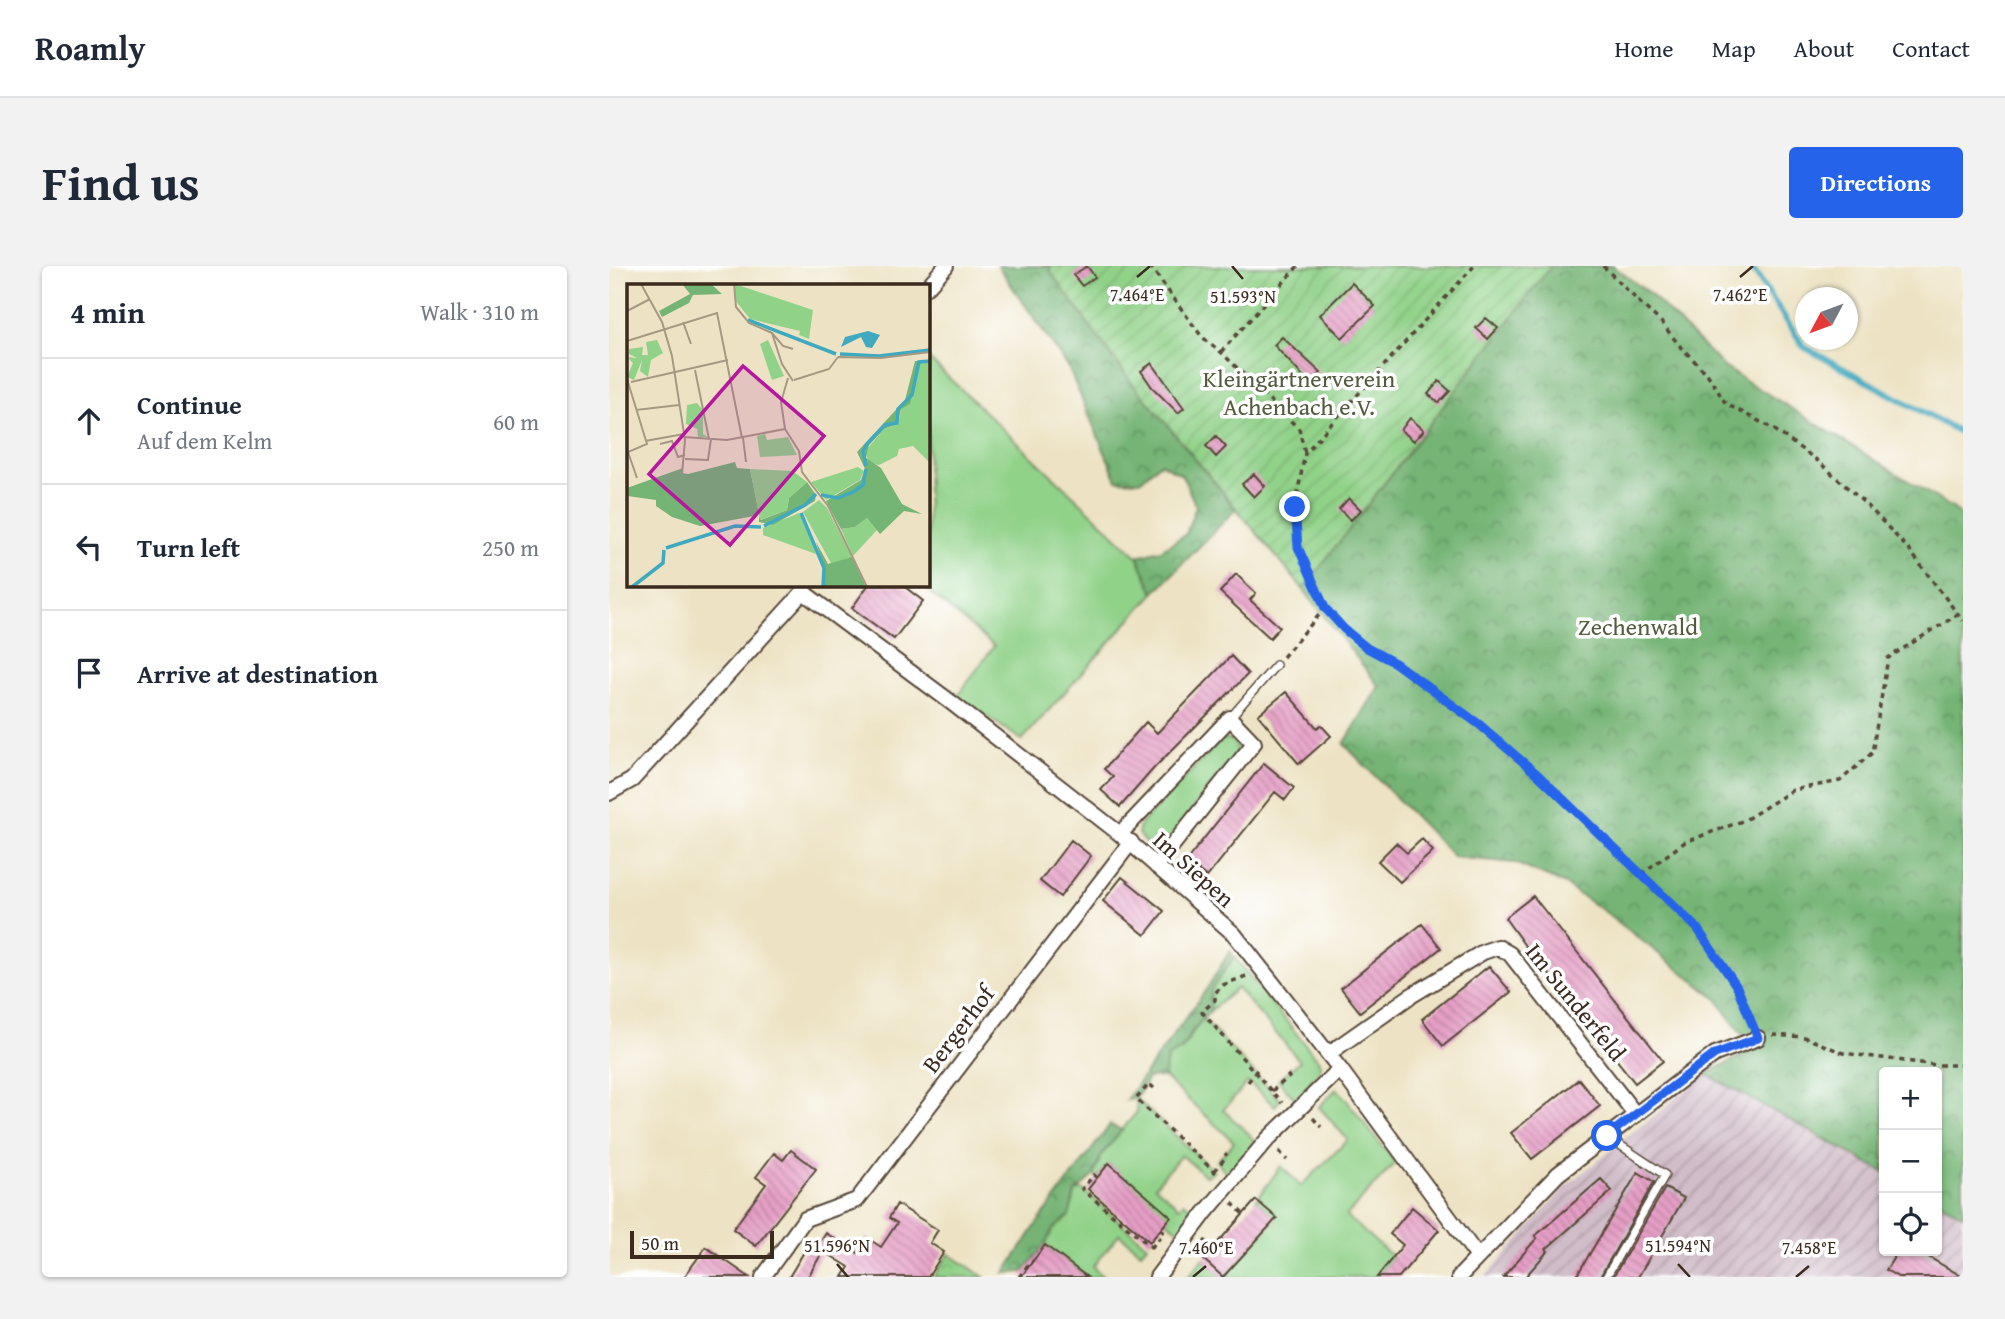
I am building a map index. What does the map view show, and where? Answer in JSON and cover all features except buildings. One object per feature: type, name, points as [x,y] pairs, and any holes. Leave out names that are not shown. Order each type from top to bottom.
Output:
[{"type":"street","points":[[929,285],[946,266]]},
{"type":"street","name":"Im Siepen","points":[[609,793],[632,780],[804,589],[1125,838],[1234,934],[1340,1069],[1478,1257]]},
{"type":"street","points":[[1156,866],[1254,743],[1230,718]]},
{"type":"street","name":"Bergerhof","points":[[764,1277],[805,1219],[857,1200],[1125,838],[1230,718]]},
{"type":"street","name":"Im Sunderfeld","points":[[1328,1055],[1409,997],[1483,952],[1498,947],[1510,954],[1636,1115]]},
{"type":"street","points":[[1463,1276],[1558,1174],[1715,1054],[1758,1038]]},
{"type":"street","points":[[1157,1277],[1229,1185],[1293,1115],[1340,1069]]},
{"type":"lane","points":[[1230,718],[1276,665]]},
{"type":"lane","points":[[1606,1277],[1665,1175],[1607,1136]]},
{"type":"path","points":[[1150,266],[1202,337],[1221,352],[1299,429],[1305,453],[1295,507],[1298,547],[1325,608],[1344,629],[1367,648],[1395,663],[1480,725],[1537,774],[1697,928],[1737,987],[1758,1038],[1781,1034],[1804,1037],[1843,1053],[1936,1065],[1963,1065]]},
{"type":"path","points":[[1221,352],[1299,266]]},
{"type":"path","points":[[1305,453],[1474,266]]},
{"type":"path","points":[[1603,266],[1661,321],[1679,345],[1708,375],[1726,404],[1772,428],[1799,447],[1870,508],[1910,551],[1963,621]]},
{"type":"path","points":[[1276,665],[1325,608]]},
{"type":"path","points":[[1641,874],[1685,842],[1745,820],[1793,790],[1840,781],[1872,753],[1888,658],[1958,615]]},
{"type":"path","points":[[1259,967],[1241,980],[1223,985],[1215,993],[1217,1002],[1202,1012],[1256,1069],[1293,1115]]},
{"type":"path","points":[[1222,1034],[1227,1030]]},
{"type":"path","points":[[1248,1082],[1256,1069]]},
{"type":"path","points":[[1272,1091],[1289,1077],[1286,1073]]},
{"type":"path","points":[[1154,1088],[1149,1084],[1136,1099],[1229,1185]]},
{"type":"path","points":[[1213,1171],[1227,1156],[1225,1153]]},
{"type":"path","points":[[1097,1178],[1094,1175],[1082,1189],[1168,1261]]},
{"type":"path","points":[[1151,1248],[1164,1233],[1161,1229]]},
{"type":"path","points":[[1019,1277],[1031,1261],[1033,1262]]},
{"type":"shaded area","points":[[1706,1074],[1879,1169],[1879,1256],[1942,1256],[1942,1203],[1963,1215],[1963,1277],[1485,1277],[1566,1186]]},
{"type":"green space","points":[[998,266],[1049,266],[1052,274],[1130,380],[1236,509],[1154,593],[1137,556],[1161,550],[1186,534],[1196,506],[1182,475],[1160,463],[1140,481],[1117,480],[1068,367]]},
{"type":"green space","name":"Kleingärtnerverein Achenbach e.V.","points":[[1049,266],[1551,266],[1303,589],[1130,380],[1052,274]]},
{"type":"green space","name":"Zechenwald","points":[[1551,266],[1613,266],[1650,294],[1724,367],[1954,509],[1963,519],[1963,1215],[1942,1203],[1942,1067],[1879,1067],[1879,1169],[1706,1074],[1753,1050],[1717,999],[1604,911],[1562,883],[1515,863],[1454,857],[1344,744],[1379,686],[1303,589]]},
{"type":"green space","points":[[929,359],[1137,556],[1154,593],[1022,740],[957,697],[994,646],[922,586],[929,586]]},
{"type":"green space","points":[[1231,739],[1237,747],[1235,755],[1168,841],[1158,849],[1149,847],[1138,834],[1140,825],[1221,740]]},
{"type":"green space","points":[[1230,951],[1234,957],[1211,990],[1210,1011],[1193,1030],[1182,1049],[1167,1058],[1164,1077],[1148,1078],[1136,1099],[1126,1100],[1206,990]]},
{"type":"green space","points":[[1234,957],[1319,1061],[1321,1068],[1296,1100],[1278,1080],[1300,1061],[1237,988],[1210,1011],[1211,990]]},
{"type":"green space","points":[[1202,1018],[1280,1100],[1275,1106],[1248,1082],[1223,1110],[1256,1144],[1227,1174],[1217,1161],[1234,1142],[1164,1077],[1167,1058],[1182,1049]]},
{"type":"green space","points":[[1337,1088],[1395,1163],[1346,1216],[1393,1257],[1377,1277],[1224,1277],[1276,1218],[1256,1200],[1281,1166],[1301,1186],[1348,1140],[1319,1107]]},
{"type":"green space","points":[[1136,1099],[1214,1171],[1206,1176],[1181,1155],[1155,1186],[1179,1207],[1184,1202],[1194,1210],[1179,1230],[1167,1221],[1170,1217],[1109,1164],[1097,1178],[1094,1175],[1101,1155],[1137,1112]]},
{"type":"green space","points":[[1110,1125],[1122,1130],[1101,1155],[1094,1175],[1075,1192],[1069,1216],[1053,1229],[1045,1245],[1023,1272],[1005,1273],[1036,1225]]},
{"type":"green space","points":[[1082,1189],[1147,1245],[1141,1252],[1119,1234],[1093,1267],[1104,1277],[1087,1277],[1045,1245],[1053,1229],[1069,1216],[1075,1192]]},
{"type":"green space","points":[[949,1254],[984,1277],[934,1277]]},
{"type":"green space","points":[[1203,1259],[1223,1277],[1188,1277]]},
{"type":"waterway","points":[[1751,266],[1804,347],[1963,434]]},
{"type":"route","points":[[1295,507],[1298,547],[1325,608],[1344,629],[1367,648],[1395,663],[1480,725],[1537,774],[1697,928],[1737,987],[1758,1038],[1715,1054],[1607,1136]]}]
